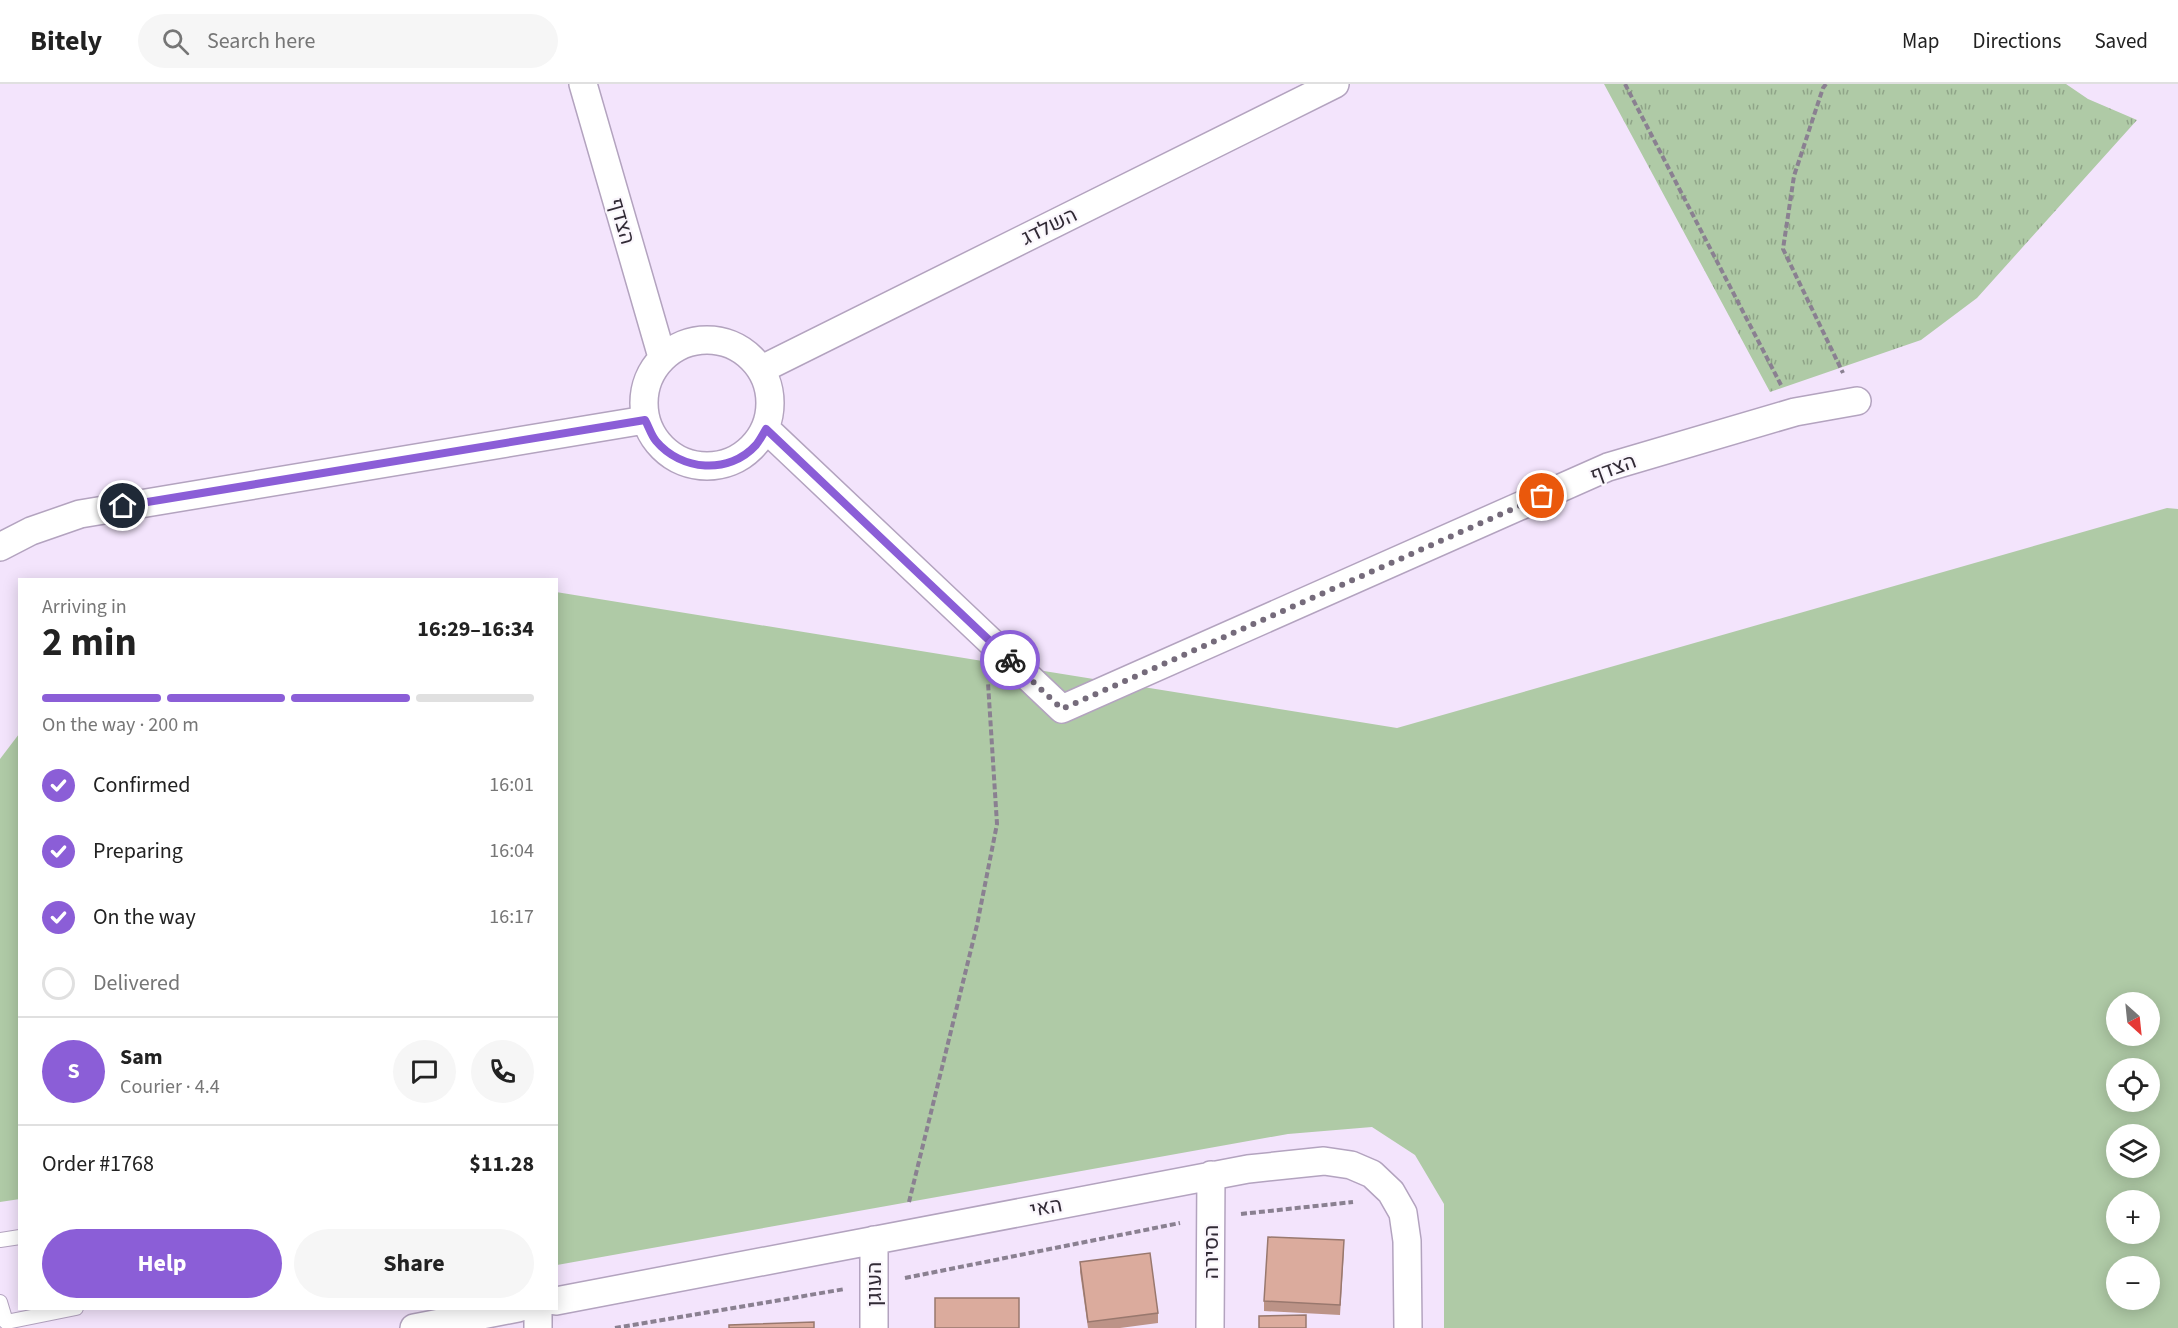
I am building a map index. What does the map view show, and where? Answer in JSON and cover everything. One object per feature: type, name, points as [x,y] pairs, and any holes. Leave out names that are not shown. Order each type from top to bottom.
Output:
[{"type":"street","name":"הצדף","points":[[583,84],[662,357]]},
{"type":"street","name":"השלדג","points":[[762,369],[1335,84]]},
{"type":"street","points":[[697,339],[720,340],[748,353],[762,369],[771,397],[766,429],[756,445],[739,459],[715,466],[693,465],[671,455],[655,440],[645,420],[644,399],[649,375],[662,357],[676,347],[697,339]]},
{"type":"street","name":"הצדף","points":[[766,429],[1062,709],[1608,467],[1795,412],[1857,401]]},
{"type":"street","points":[[0,547],[31,531],[80,514],[645,420]]},
{"type":"street","name":"האי","points":[[558,1301],[1211,1175],[1324,1161],[1351,1165],[1372,1174],[1391,1192],[1403,1213],[1407,1241],[1408,1328]]},
{"type":"street","name":"הסירה","points":[[1210,1328],[1211,1175]]},
{"type":"street","name":"העוגן","points":[[874,1240],[874,1328]]},
{"type":"street","points":[[414,1328],[508,1310]]},
{"type":"street","points":[[538,1310],[538,1328]]},
{"type":"lane","points":[[0,1240],[18,1237]]},
{"type":"lane","points":[[0,1302],[6,1322],[66,1310]]},
{"type":"path","points":[[1625,84],[1795,412]]},
{"type":"path","points":[[1826,84],[1794,176],[1783,249],[1857,401]]},
{"type":"path","points":[[901,1235],[977,925],[997,824],[984,636]]},
{"type":"path","points":[[615,1328],[874,1284],[1211,1217],[1360,1201],[1397,1203]]},
{"type":"green space","points":[[1604,84],[2066,84],[2088,99],[2137,120],[1977,298],[1921,340],[1770,392]]},
{"type":"green space","points":[[2167,508],[2178,509],[2178,1328],[1444,1328],[1444,1204],[1415,1155],[1372,1127],[1288,1134],[558,1265],[558,592],[1397,728]]},
{"type":"green space","points":[[18,735],[18,1199],[0,1202],[0,759]]},
{"type":"building","points":[[1268,1237],[1344,1240],[1340,1305],[1264,1301]]},
{"type":"building","points":[[1150,1253],[1158,1313],[1088,1322],[1080,1262]]},
{"type":"building","points":[[935,1298],[1019,1298],[1019,1328],[935,1328]]},
{"type":"building","points":[[1306,1315],[1306,1328],[1259,1328],[1259,1316]]},
{"type":"building","points":[[814,1322],[814,1328],[729,1328],[729,1325]]},
{"type":"way so far","points":[[1010,660],[1062,709],[1542,496]]},
{"type":"route","points":[[123,506],[645,420],[655,440],[671,455],[693,465],[715,466],[739,459],[756,445],[766,429],[1010,660]]}]
